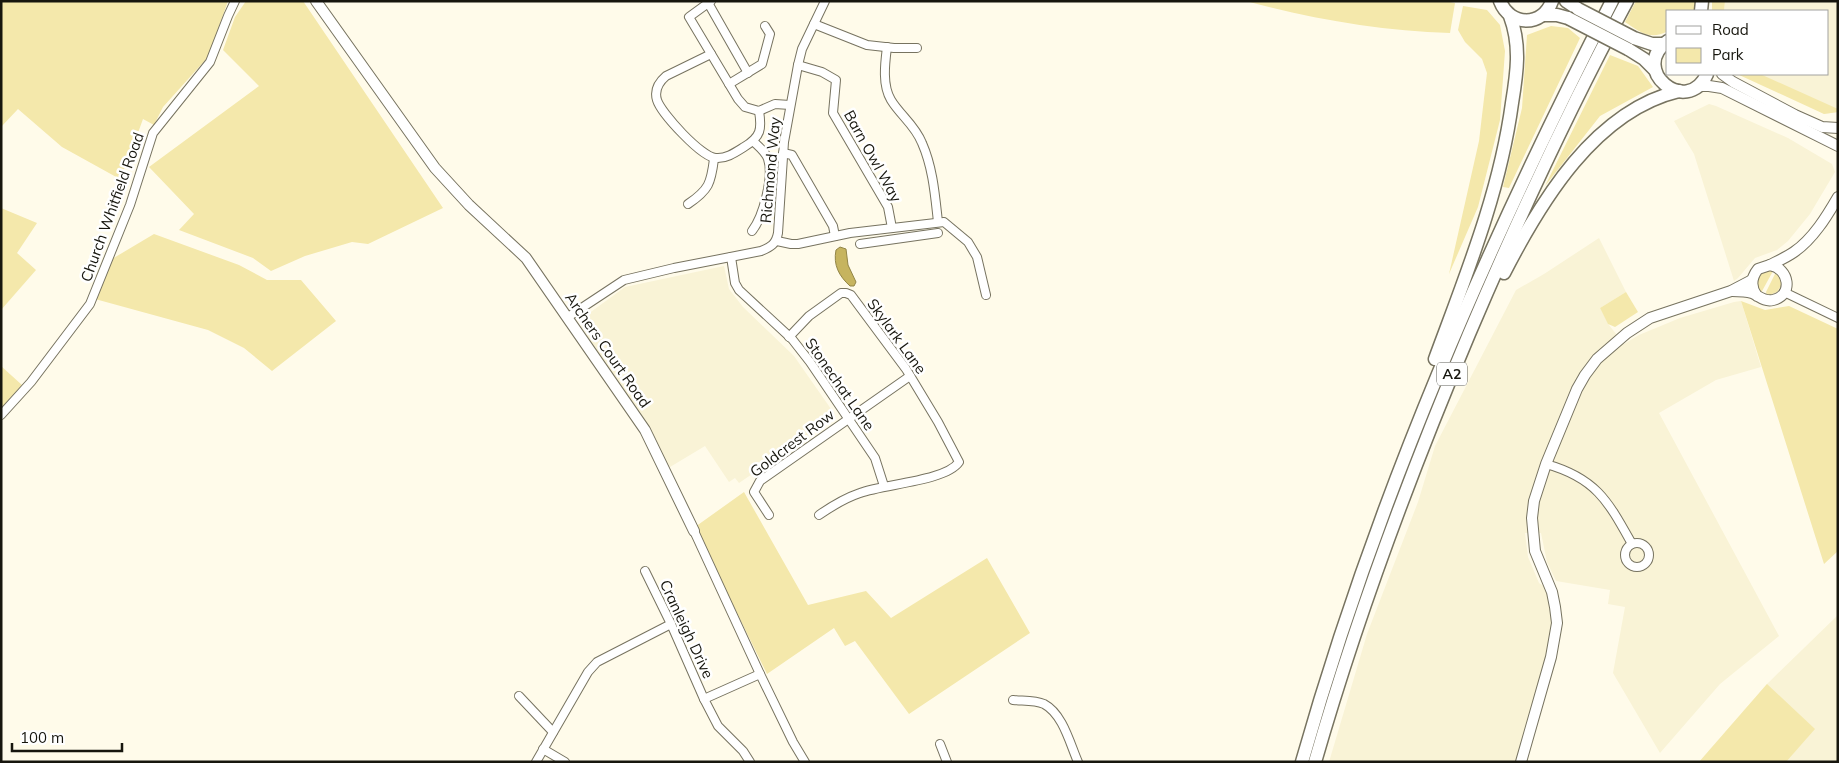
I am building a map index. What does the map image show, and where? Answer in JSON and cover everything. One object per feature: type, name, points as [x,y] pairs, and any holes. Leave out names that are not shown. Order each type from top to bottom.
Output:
[{"type":"highway","points":[[1493,1],[1520,20],[1530,21],[1544,15],[1557,15],[1631,43],[1666,42]]},
{"type":"highway","points":[[1544,15],[1552,1]]},
{"type":"highway","points":[[1566,1],[1631,43],[1655,70],[1664,84],[1679,91]]},
{"type":"highway","name":"A2","points":[[1302,762],[1344,625],[1409,444],[1450,344],[1514,199],[1555,112],[1612,1]]},
{"type":"highway","name":"A2","points":[[1315,762],[1388,536],[1455,367],[1567,117],[1627,1]]},
{"type":"highway","points":[[1409,444],[1411,425],[1486,220],[1500,168],[1511,116],[1518,58],[1516,37],[1505,9]]},
{"type":"highway","points":[[1655,70],[1656,56],[1666,42]]},
{"type":"highway","points":[[1455,367],[1524,233],[1566,172],[1592,144],[1626,114],[1650,100],[1679,91],[1689,91],[1698,86],[1706,75]]},
{"type":"street","name":"Church Whitfield Road","points":[[1,415],[31,382],[90,304],[130,205],[153,134],[210,62],[235,1]]},
{"type":"street","name":"Archers Court Road","points":[[316,1],[435,168],[469,205],[526,258],[645,430],[760,674],[793,742],[805,762]]},
{"type":"street","points":[[748,73],[709,2],[689,17],[738,99],[745,107],[759,111],[775,104],[790,105]]},
{"type":"street","name":"Richmond Way","points":[[568,318],[624,280],[761,251],[771,247],[777,241],[783,153],[790,105],[802,49],[822,2]]},
{"type":"street","points":[[814,24],[867,45],[917,48]]},
{"type":"street","points":[[729,84],[760,66],[764,60],[770,34],[765,26]]},
{"type":"street","points":[[887,47],[887,92],[923,143],[941,222]]},
{"type":"street","points":[[711,54],[666,76],[660,81],[656,93],[660,106],[677,127],[694,146],[714,159],[724,158],[752,141],[759,134],[761,124],[759,111]]},
{"type":"street","name":"Barn Owl Way","points":[[798,65],[822,72],[836,80],[833,113],[888,207],[892,228]]},
{"type":"street","points":[[1723,75],[1795,115],[1822,127],[1838,128]]},
{"type":"street","points":[[1698,86],[1715,87],[1729,91],[1797,127],[1838,146]]},
{"type":"street","points":[[752,141],[760,147],[768,158],[770,169],[763,211],[758,224],[752,231]]},
{"type":"street","points":[[783,153],[792,155],[833,226],[835,236]]},
{"type":"street","points":[[688,204],[700,195],[710,183],[714,159]]},
{"type":"street","points":[[1757,296],[1752,286],[1752,280],[1758,269],[1794,253],[1808,240],[1838,197]]},
{"type":"street","points":[[777,241],[798,244],[871,230],[941,222],[968,242],[977,257],[986,295]]},
{"type":"street","points":[[918,224],[919,236]]},
{"type":"street","points":[[871,230],[873,242]]},
{"type":"street","points":[[860,244],[938,233]]},
{"type":"street","points":[[1731,291],[1750,292],[1771,301],[1780,297],[1787,283],[1786,278],[1794,253]]},
{"type":"street","name":"Stonechat Lane","points":[[730,257],[736,283],[740,290],[789,337],[810,362],[875,458],[884,486]]},
{"type":"street","points":[[1770,265],[1781,270],[1786,278]]},
{"type":"street","points":[[1521,762],[1551,658],[1556,632],[1552,592],[1535,551],[1533,536],[1534,501],[1546,464],[1577,389],[1585,375],[1606,350],[1650,318],[1731,291],[1752,280]]},
{"type":"street","name":"Skylark Lane","points":[[789,337],[809,316],[840,293],[846,292],[851,295],[910,376],[938,422],[959,462],[955,468],[939,475],[884,486]]},
{"type":"street","points":[[1784,292],[1838,318]]},
{"type":"street","name":"Goldcrest Row","points":[[769,515],[755,496],[756,484],[910,376]]},
{"type":"street","points":[[1546,464],[1573,474],[1599,492],[1613,510],[1632,544]]},
{"type":"street","points":[[820,515],[847,498],[884,486]]},
{"type":"street","name":"Cranleigh Drive","points":[[645,571],[718,726],[743,751],[750,762]]},
{"type":"street","points":[[536,762],[588,672],[597,662],[671,624]]},
{"type":"street","name":"Cranleigh Drive","points":[[704,699],[760,674]]},
{"type":"street","points":[[519,696],[553,732]]},
{"type":"street","points":[[1013,700],[1044,704],[1054,712],[1078,762]]},
{"type":"street","points":[[940,744],[947,762]]},
{"type":"street","points":[[544,749],[565,762]]},
{"type":"shaded area","points":[[1725,1],[1838,1],[1838,112],[1824,114],[1755,75],[1829,75],[1829,10],[1724,10]]},
{"type":"shaded area","points":[[1709,104],[1788,138],[1832,164],[1835,172],[1810,214],[1788,241],[1777,250],[1755,258],[1734,281],[1694,154],[1674,121]]},
{"type":"shaded area","points":[[1599,238],[1626,292],[1600,308],[1609,325],[1624,344],[1639,335],[1680,318],[1741,301],[1761,367],[1716,380],[1659,413],[1779,636],[1720,684],[1660,753],[1613,673],[1625,607],[1608,604],[1610,590],[1556,581],[1547,562],[1541,533],[1525,533],[1528,557],[1539,583],[1552,592],[1557,623],[1521,762],[1329,762],[1367,634],[1418,502],[1435,446],[1516,290]]},
{"type":"shaded area","points":[[840,247],[846,249],[848,265],[856,282],[854,286],[850,286],[846,282],[838,270],[835,255],[836,250]]},
{"type":"shaded area","points":[[724,266],[729,289],[743,307],[794,356],[831,409],[830,421],[739,483],[735,478],[729,482],[705,446],[670,467],[581,326],[584,317],[625,287]]},
{"type":"shaded area","points":[[1838,615],[1838,762],[1699,762],[1767,684]]},
{"type":"green space","points":[[1,1],[228,1],[208,57],[163,107],[154,125],[143,119],[126,166],[118,178],[62,147],[18,109],[1,127]]},
{"type":"green space","points":[[246,1],[303,1],[443,208],[368,244],[352,242],[305,256],[271,271],[253,258],[179,230],[194,214],[149,167],[259,86],[223,50],[235,17]]},
{"type":"green space","points":[[1246,1],[1445,1],[1455,3],[1450,33],[1399,30],[1347,23]]},
{"type":"green space","points":[[1636,1],[1696,1],[1696,10],[1666,10],[1666,32],[1662,34],[1645,34],[1625,22]]},
{"type":"green space","points":[[1712,1],[1725,1],[1724,10],[1712,10]]},
{"type":"green space","points":[[1463,6],[1487,10],[1500,25],[1505,51],[1500,120],[1478,207],[1449,274],[1479,141],[1487,73],[1482,59],[1465,42],[1458,30]]},
{"type":"green space","points":[[1551,26],[1568,28],[1580,38],[1509,188],[1503,187],[1522,108],[1527,35]]},
{"type":"green space","points":[[1610,55],[1638,66],[1653,87],[1600,116],[1545,186]]},
{"type":"green space","points":[[1739,75],[1762,75],[1838,109],[1838,112],[1824,114]]},
{"type":"green space","points":[[1,208],[37,223],[17,253],[36,270],[1,310]]},
{"type":"green space","points":[[154,234],[239,265],[267,280],[301,280],[336,321],[272,371],[244,348],[208,330],[95,299],[112,259]]},
{"type":"green space","points":[[1773,271],[1761,293],[1757,286],[1760,273]]},
{"type":"green space","points":[[1776,272],[1781,278],[1781,286],[1777,292],[1767,296],[1766,292]]},
{"type":"green space","points":[[1626,292],[1638,312],[1615,327],[1608,324],[1600,308]]},
{"type":"green space","points":[[1741,301],[1765,310],[1789,306],[1838,329],[1838,551],[1824,564]]},
{"type":"green space","points":[[1,366],[22,385],[1,408]]},
{"type":"green space","points":[[744,492],[808,605],[866,591],[891,618],[987,558],[1030,633],[909,714],[855,641],[845,646],[834,628],[767,674],[695,527]]},
{"type":"green space","points":[[1767,684],[1815,729],[1786,762],[1699,762]]}]
